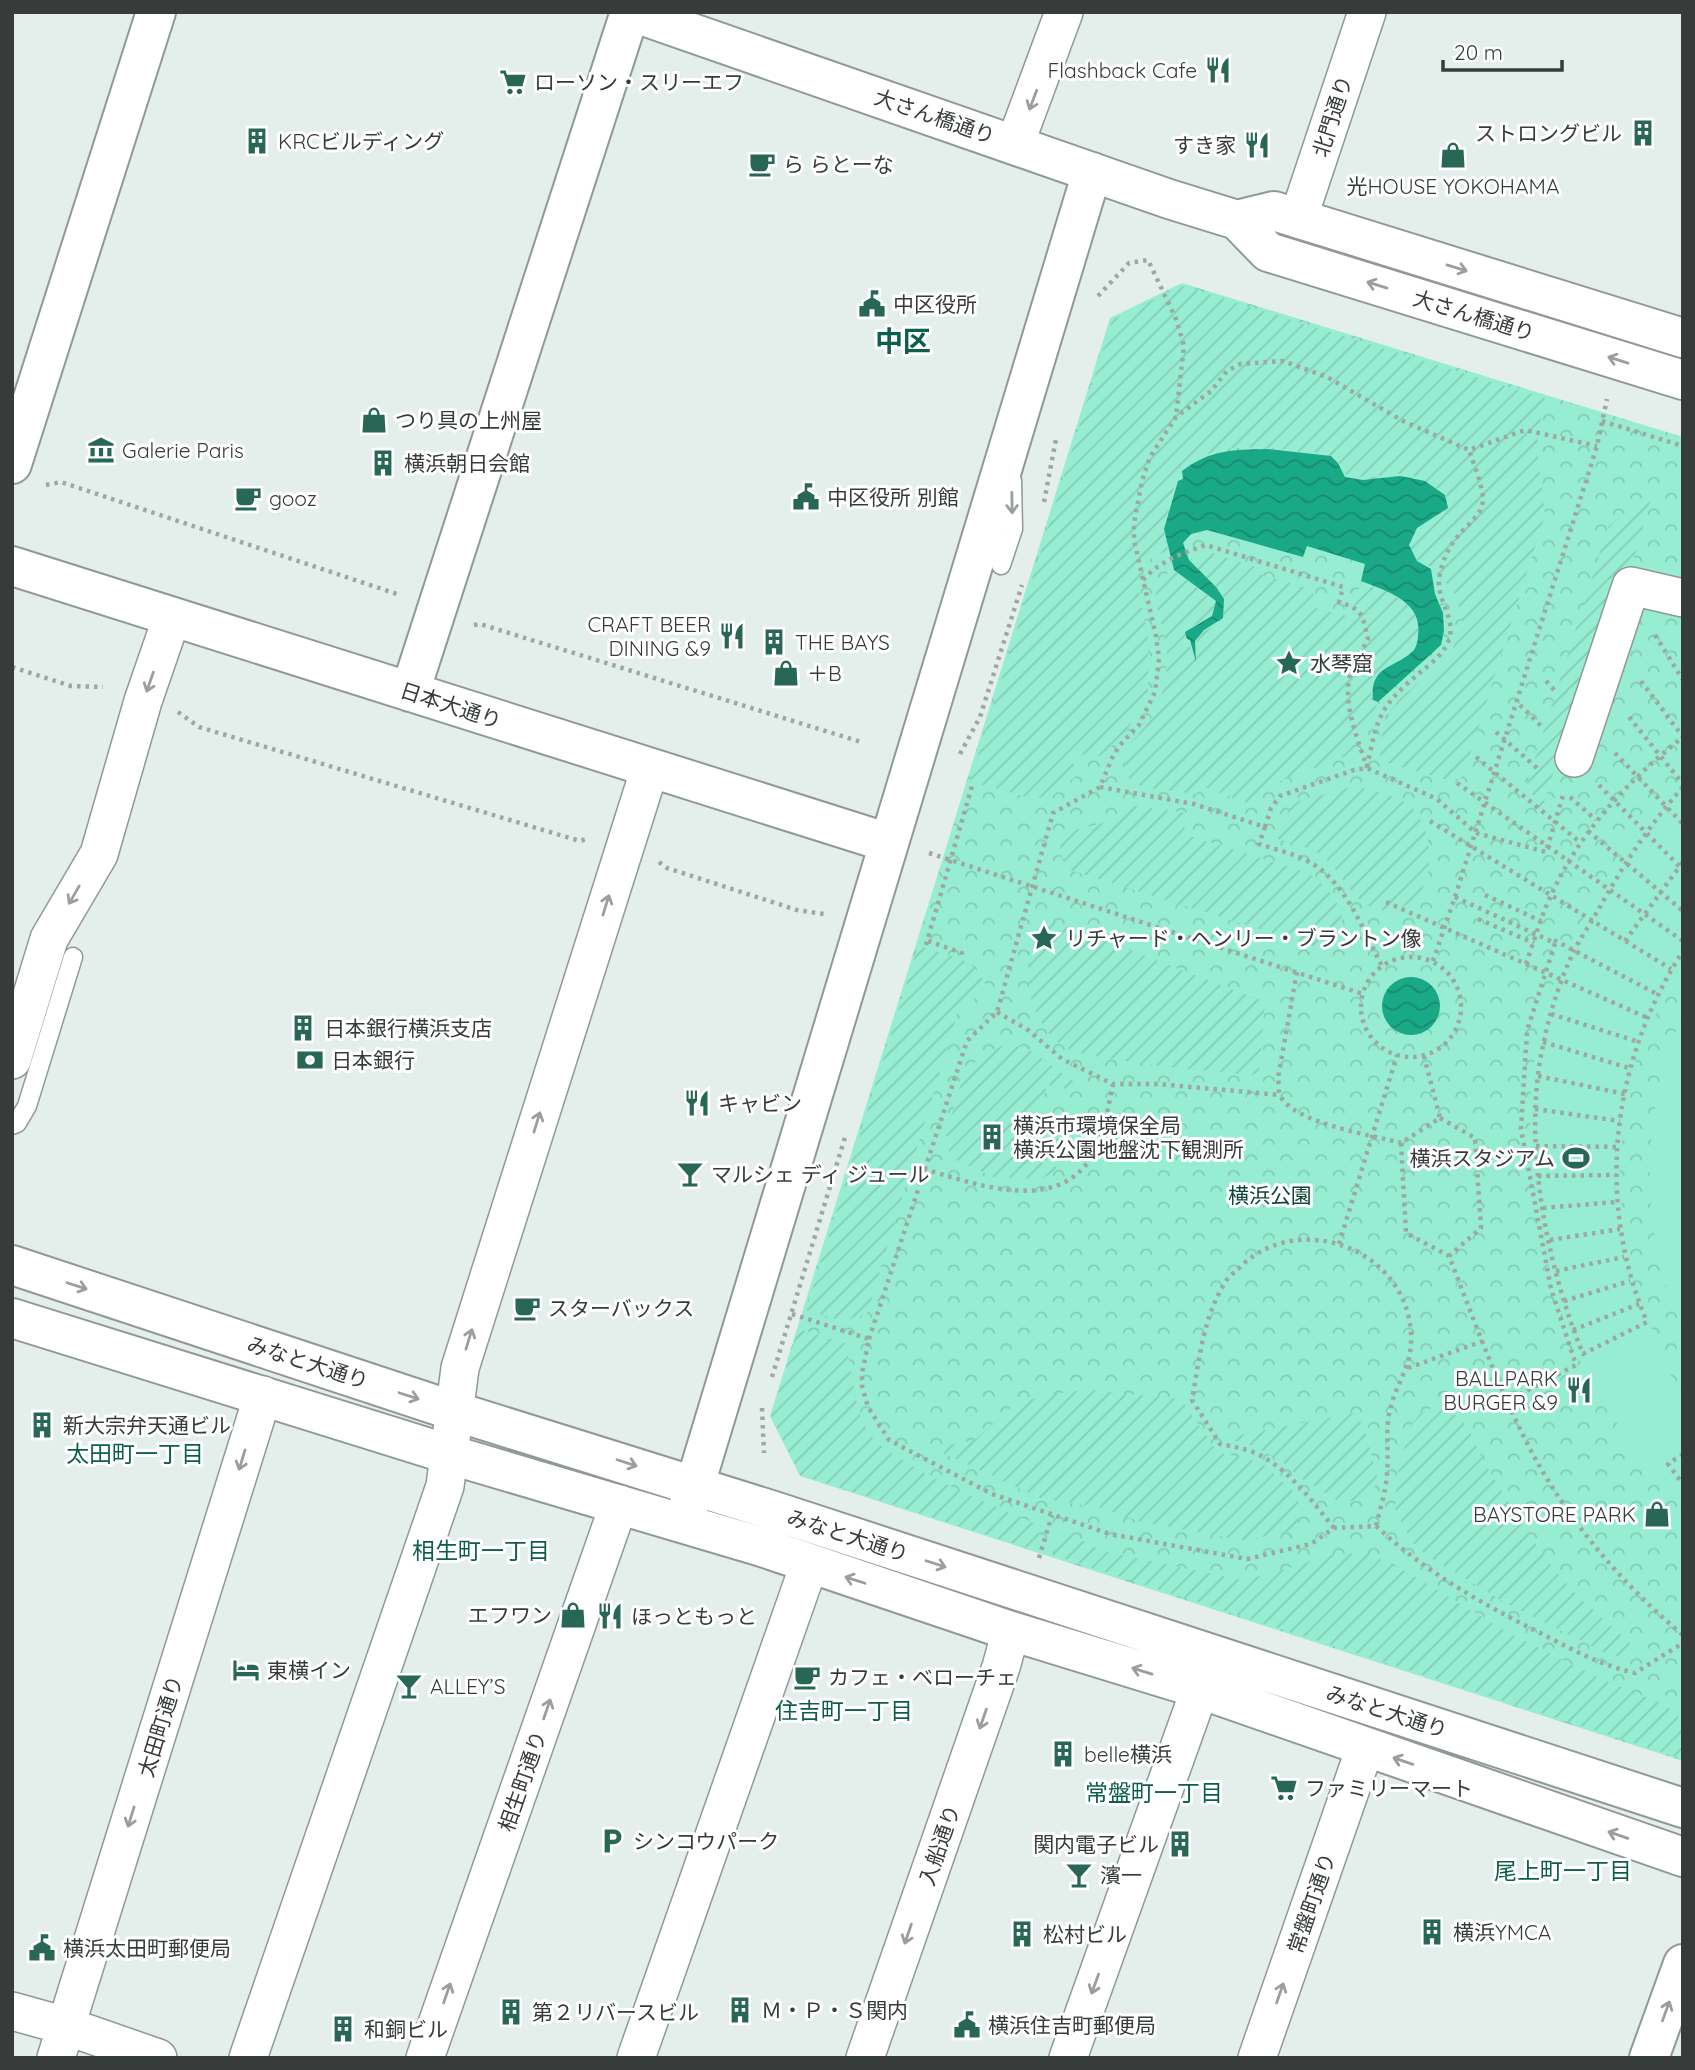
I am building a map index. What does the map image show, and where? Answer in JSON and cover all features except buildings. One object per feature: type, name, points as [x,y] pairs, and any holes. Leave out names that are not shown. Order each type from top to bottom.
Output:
[{"type":"street","points":[[24,476],[156,12]]},
{"type":"street","points":[[411,692],[631,12]]},
{"type":"street","name":"大さん橋通り","points":[[631,12],[1237,220],[1268,252],[1683,380]]},
{"type":"street","points":[[1015,144],[1064,12]]},
{"type":"street","name":"北門通り","points":[[1298,219],[1367,12]]},
{"type":"street","points":[[683,1523],[1092,172]]},
{"type":"street","name":"大さん橋通り","points":[[1237,220],[1274,211],[1683,338]]},
{"type":"street","name":"日本大通り","points":[[12,566],[889,843]]},
{"type":"street","points":[[1574,758],[1631,586],[1683,597]]},
{"type":"street","points":[[12,1060],[49,939],[99,853],[143,701],[172,617]]},
{"type":"street","points":[[248,2058],[445,1486],[460,1368],[650,768]]},
{"type":"street","name":"みなと大通り","points":[[12,1265],[454,1411],[695,1485],[1683,1808]]},
{"type":"street","name":"みなと大通り","points":[[12,1318],[448,1454],[759,1546],[1011,1631],[1200,1689],[1683,1857]]},
{"type":"street","name":"太田町通り","points":[[61,2042],[263,1395]]},
{"type":"street","name":"相生町通り","points":[[425,2058],[619,1504]]},
{"type":"street","points":[[636,2058],[809,1565]]},
{"type":"street","name":"入船通り","points":[[865,2058],[1001,1667],[1011,1631]]},
{"type":"street","points":[[1069,2058],[1200,1689]]},
{"type":"street","name":"常盤町通り","points":[[1257,2058],[1365,1748]]},
{"type":"street","points":[[1649,2058],[1683,1964]]},
{"type":"street","points":[[12,2011],[61,2042],[158,2058]]},
{"type":"lane","points":[[1001,565],[1013,529],[1012,438]]},
{"type":"lane","points":[[12,1125],[17,1123],[27,1106],[73,957]]},
{"type":"path","points":[[1129,263],[1148,260],[1177,319],[1184,346],[1176,417]]},
{"type":"path","points":[[1597,446],[1525,430],[1469,450],[1403,421],[1327,377],[1283,361],[1240,365],[1227,371],[1211,391],[1176,417],[1150,457],[1137,505],[1134,540],[1156,636],[1159,659],[1155,692],[1139,725],[1112,758],[1100,787],[1053,813],[997,1012],[967,1041],[869,1339],[862,1386],[868,1407],[889,1440],[992,1494],[1110,1534],[1247,1559],[1311,1544],[1334,1528],[1376,1526],[1404,1552],[1506,1616],[1605,1666],[1635,1673],[1683,1643]]},
{"type":"path","points":[[1433,961],[1476,833],[1597,446],[1609,395]]},
{"type":"path","points":[[1602,421],[1683,446]]},
{"type":"path","points":[[1367,768],[1375,731],[1384,708],[1397,692],[1442,653],[1449,640],[1451,632],[1448,612],[1439,588],[1442,566],[1457,537],[1480,511],[1483,498],[1469,450]]},
{"type":"path","points":[[24,476],[61,482],[402,596]]},
{"type":"path","points":[[1143,580],[1153,568],[1189,550],[1206,545],[1343,587],[1339,602],[1355,607],[1362,614],[1368,639],[1351,671],[1348,692],[1350,713],[1367,768]]},
{"type":"path","points":[[467,626],[480,624],[861,741]]},
{"type":"path","points":[[1650,628],[1683,680]]},
{"type":"path","points":[[12,667],[71,685],[103,687]]},
{"type":"path","points":[[1526,964],[1551,895],[1588,831],[1614,800],[1660,755],[1683,737],[1636,674]]},
{"type":"path","points":[[177,711],[199,727],[211,731],[580,841],[596,836]]},
{"type":"path","points":[[1476,757],[1581,843]]},
{"type":"path","points":[[1382,965],[1332,878],[1314,864],[1259,844],[1271,808],[1280,796],[1367,768],[1437,799],[1476,833],[1546,852],[1574,758]]},
{"type":"path","points":[[1457,783],[1683,941]]},
{"type":"path","points":[[961,958],[962,953],[927,943],[972,786]]},
{"type":"path","points":[[1100,787],[1194,804],[1265,827]]},
{"type":"path","points":[[1683,787],[1652,824],[1625,863],[1574,951],[1543,1042],[1535,1110],[1538,1176],[1556,1272],[1583,1354],[1647,1322],[1630,1281],[1616,1202],[1615,1175],[1620,1121],[1629,1068],[1648,1018],[1671,969],[1683,951]]},
{"type":"path","points":[[1430,821],[1671,969]]},
{"type":"path","points":[[1588,831],[1683,911]]},
{"type":"path","points":[[929,853],[1363,994]]},
{"type":"path","points":[[653,856],[667,868],[797,910],[824,914]]},
{"type":"path","points":[[1625,942],[1683,862]]},
{"type":"path","points":[[1485,895],[1541,921]]},
{"type":"path","points":[[1455,897],[1555,943],[1527,1031],[1521,1129],[1551,1289],[1576,1364],[1507,1401]]},
{"type":"path","points":[[1386,902],[1648,1018]]},
{"type":"path","points":[[1478,919],[1534,943]]},
{"type":"path","points":[[1537,931],[1659,995]]},
{"type":"path","points":[[1416,957],[1433,961],[1447,972],[1457,986],[1461,1003],[1459,1020],[1452,1036],[1440,1048],[1424,1056],[1406,1057],[1389,1053],[1365,1028],[1361,1011],[1363,994],[1370,978],[1382,965],[1399,958],[1416,957]]},
{"type":"path","points":[[1297,972],[1278,1078],[1280,1095],[1292,1108],[1312,1121],[1401,1143],[1440,1118]]},
{"type":"path","points":[[997,1012],[1028,1030],[1062,1059],[1113,1084],[1158,1084],[1280,1095]]},
{"type":"path","points":[[1551,1014],[1639,1042]]},
{"type":"path","points":[[1543,1042],[1629,1068]]},
{"type":"path","points":[[1339,1244],[1397,1055]]},
{"type":"path","points":[[1424,1056],[1440,1118],[1475,1138],[1481,1228],[1449,1256]]},
{"type":"path","points":[[1538,1076],[1625,1094]]},
{"type":"path","points":[[924,1170],[992,1189],[1043,1190],[1062,1184],[1081,1170],[1092,1155],[1113,1084]]},
{"type":"path","points":[[1535,1110],[1620,1121]]},
{"type":"path","points":[[1401,1143],[1406,1233],[1449,1256],[1507,1401],[1549,1481],[1576,1523],[1608,1564],[1646,1604],[1683,1635]]},
{"type":"path","points":[[1536,1146],[1618,1147]]},
{"type":"path","points":[[1538,1176],[1615,1175]]},
{"type":"path","points":[[1544,1208],[1616,1202]]},
{"type":"path","points":[[1550,1240],[1620,1229]]},
{"type":"path","points":[[1334,1528],[1297,1484],[1278,1468],[1251,1452],[1220,1444],[1192,1400],[1210,1314],[1225,1281],[1251,1256],[1283,1241],[1318,1239],[1353,1248],[1381,1269],[1402,1298],[1411,1333],[1407,1368],[1389,1410],[1387,1476],[1376,1526]]},
{"type":"path","points":[[1556,1272],[1624,1257]]},
{"type":"path","points":[[1564,1301],[1630,1281]]},
{"type":"path","points":[[1573,1330],[1639,1304]]},
{"type":"path","points":[[792,1314],[869,1339]]},
{"type":"path","points":[[1407,1368],[1483,1341]]},
{"type":"path","points":[[1683,1454],[1668,1464],[1683,1484]]},
{"type":"path","points":[[1038,1563],[1052,1515]]},
{"type":"green space","name":"横浜公園","points":[[1182,283],[1683,437],[1683,1761],[800,1476],[770,1416],[1110,318]]},
{"type":"green space","points":[[1182,286],[1547,399],[1539,425],[1537,449],[1545,515],[1463,777],[1451,781],[1388,763],[1380,755],[1379,744],[1390,711],[1449,656],[1461,631],[1462,617],[1454,592],[1433,568],[1417,560],[1409,546],[1418,528],[1449,508],[1446,494],[1413,476],[1346,475],[1334,458],[1312,452],[1278,448],[1229,448],[1194,461],[1181,471],[1181,478],[1176,480],[1163,528],[1168,550],[1148,560],[1138,588],[1148,638],[1148,691],[1125,734],[1100,756],[1068,753],[1063,761],[1074,764],[1077,775],[1055,794],[1033,799],[970,781],[1112,320]]},
{"type":"green space","points":[[1654,487],[1629,576],[1616,573],[1542,809],[1532,806],[1534,795],[1524,793],[1608,527]]},
{"type":"green space","points":[[1209,552],[1256,567],[1255,573],[1314,590],[1311,607],[1351,617],[1361,582],[1400,600],[1415,614],[1418,623],[1418,635],[1412,650],[1376,675],[1371,689],[1371,700],[1377,704],[1367,729],[1353,746],[1351,754],[1270,785],[1260,800],[1247,803],[1200,785],[1196,794],[1142,787],[1129,778],[1124,758],[1129,745],[1149,722],[1166,684],[1167,650],[1156,601],[1156,583],[1174,570],[1215,602],[1212,615],[1191,627],[1187,639],[1195,659],[1198,638],[1223,619],[1224,598],[1217,587],[1189,560]]},
{"type":"green space","name":"横浜スタジアム","points":[[1683,779],[1683,961],[1672,977],[1633,1067],[1624,1120],[1619,1178],[1624,1230],[1634,1283],[1673,1381],[1683,1393],[1683,1509],[1658,1482],[1636,1452],[1576,1352],[1551,1276],[1542,1234],[1535,1190],[1531,1104],[1534,1062],[1541,1024],[1564,958],[1597,893],[1617,862],[1638,832]]},
{"type":"green space","points":[[1355,786],[1401,800],[1416,813],[1423,826],[1428,842],[1428,874],[1414,900],[1401,907],[1385,911],[1370,907],[1354,894],[1334,868],[1318,853],[1278,839],[1289,809],[1299,801]]},
{"type":"green space","points":[[1134,806],[1188,813],[1183,834],[1309,873],[1327,889],[1340,909],[1342,924],[1333,952],[1070,870],[1059,852],[1064,833],[1114,820],[1122,809]]},
{"type":"green space","points":[[1051,923],[1059,923],[1265,1002],[1259,1072],[1252,1075],[1148,1064],[1086,1054],[1061,1044],[1047,1031],[1037,1015],[1028,979],[1032,947],[1040,933]]},
{"type":"green space","points":[[918,946],[968,963],[982,977],[986,987],[958,1012],[867,1314],[842,1321],[806,1310]]},
{"type":"green space","points":[[1683,1016],[1683,1330],[1663,1276],[1657,1249],[1652,1221],[1650,1166],[1651,1137],[1661,1075]]},
{"type":"green space","points":[[1005,1045],[1025,1047],[1079,1085],[1077,1091],[1047,1085],[1026,1158],[1060,1168],[1042,1179],[994,1177],[956,1160],[949,1151],[946,1133],[964,1074],[984,1053]]},
{"type":"green space","points":[[798,1329],[845,1343],[859,1411],[868,1432],[879,1444],[919,1470],[1034,1523],[1038,1534],[1034,1550],[800,1475],[771,1416]]},
{"type":"green space","points":[[1087,1390],[1181,1399],[1218,1453],[1247,1458],[1264,1465],[1295,1493],[1300,1509],[1298,1522],[1289,1532],[1242,1540],[1141,1522],[1101,1508],[1040,1498],[932,1448],[975,1440],[1015,1404],[1051,1394]]},
{"type":"green space","points":[[1433,1407],[1445,1410],[1462,1420],[1485,1463],[1539,1549],[1578,1596],[1630,1643],[1633,1650],[1631,1656],[1611,1656],[1506,1603],[1426,1555],[1411,1541],[1395,1508],[1397,1477],[1410,1426],[1420,1414]]},
{"type":"green space","points":[[1353,1413],[1364,1426],[1377,1476],[1375,1486],[1357,1501],[1338,1501],[1299,1477],[1283,1462],[1254,1446],[1225,1438]]},
{"type":"green space","points":[[1072,1535],[1102,1551],[1242,1580],[1334,1554],[1368,1553],[1409,1573],[1507,1632],[1599,1678],[1665,1705],[1677,1715],[1683,1726],[1683,1750],[1680,1758],[1053,1555],[1058,1538]]},
{"type":"water","points":[[1268,449],[1331,456],[1345,477],[1363,480],[1400,476],[1425,481],[1445,495],[1448,508],[1417,528],[1409,545],[1417,561],[1431,569],[1435,594],[1443,613],[1444,631],[1441,645],[1378,702],[1373,700],[1373,688],[1379,673],[1407,656],[1416,646],[1418,623],[1415,614],[1401,599],[1361,581],[1365,564],[1307,546],[1303,557],[1207,530],[1191,534],[1183,543],[1189,560],[1224,599],[1223,618],[1204,630],[1195,641],[1196,662],[1185,632],[1212,616],[1216,601],[1174,570],[1164,529],[1178,481],[1183,479],[1182,471],[1203,458],[1233,451]]},
{"type":"water","points":[[1405,977],[1417,977],[1432,985],[1440,1000],[1440,1012],[1432,1027],[1417,1035],[1405,1035],[1390,1027],[1382,1012],[1382,1000],[1390,985]]},
{"type":"place","name":"Flashback Cafe","points":[[1218,70]]},
{"type":"place","name":"ローソン・スリーエフ","points":[[513,82]]},
{"type":"place","name":"ストロングビル","points":[[1643,133]]},
{"type":"place","name":"KRCビルディング","points":[[257,141]]},
{"type":"place","name":"すき家","points":[[1257,145]]},
{"type":"place","name":"光HOUSE YOKOHAMA","points":[[1453,155]]},
{"type":"place","name":"ら らとーな","points":[[762,164]]},
{"type":"place","name":"中区役所","points":[[872,304]]},
{"type":"place","name":"つり具の上州屋","points":[[374,420]]},
{"type":"place","name":"Galerie Paris","points":[[101,450]]},
{"type":"place","name":"横浜朝日会館","points":[[383,463]]},
{"type":"place","name":"中区役所 別館","points":[[806,497]]},
{"type":"place","name":"gooz","points":[[248,498]]},
{"type":"place","name":"CRAFT BEER DINING &9","points":[[732,636]]},
{"type":"place","name":"THE BAYS","points":[[774,642]]},
{"type":"place","name":"水琴窟","points":[[1289,663]]},
{"type":"place","name":"＋B","points":[[786,673]]},
{"type":"place","name":"リチャード・ヘンリー・ブラントン像","points":[[1044,938]]},
{"type":"place","name":"日本銀行横浜支店","points":[[303,1028]]},
{"type":"place","name":"日本銀行","points":[[310,1060]]},
{"type":"place","name":"キャビン","points":[[697,1103]]},
{"type":"place","name":"横浜市環境保全局 横浜公園地盤沈下観測所","points":[[992,1137]]},
{"type":"place","name":"横浜スタジアム","points":[[1576,1158]]},
{"type":"place","name":"マルシェ ディ ジュール","points":[[690,1174]]},
{"type":"place","name":"スターバックス","points":[[527,1308]]},
{"type":"place","name":"BALLPARK BURGER &9","points":[[1579,1390]]},
{"type":"place","name":"新大宗弁天通ビル","points":[[42,1425]]},
{"type":"place","name":"BAYSTORE PARK","points":[[1657,1514]]},
{"type":"place","name":"エフワン","points":[[573,1615]]},
{"type":"place","name":"ほっともっと","points":[[610,1616]]},
{"type":"place","name":"東横イン","points":[[246,1670]]},
{"type":"place","name":"カフェ・ベローチェ","points":[[807,1677]]},
{"type":"place","name":"ALLEY’S","points":[[409,1686]]},
{"type":"place","name":"belle横浜","points":[[1063,1754]]},
{"type":"place","name":"ファミリーマート","points":[[1284,1788]]},
{"type":"place","name":"シンコウパーク","points":[[612,1841]]},
{"type":"place","name":"関内電子ビル","points":[[1180,1844]]},
{"type":"place","name":"濱一","points":[[1079,1875]]},
{"type":"place","name":"横浜YMCA","points":[[1432,1932]]},
{"type":"place","name":"松村ビル","points":[[1022,1934]]},
{"type":"place","name":"横浜太田町郵便局","points":[[42,1948]]},
{"type":"place","name":"Ｍ・Ｐ・Ｓ関内","points":[[740,2010]]},
{"type":"place","name":"第２リバースビル","points":[[511,2012]]},
{"type":"place","name":"横浜住吉町郵便局","points":[[967,2025]]},
{"type":"place","name":"和銅ビル","points":[[343,2029]]},
{"type":"district","name":"中区","points":[[903,340]]},
{"type":"district","name":"太田町一丁目","points":[[135,1453]]},
{"type":"district","name":"相生町一丁目","points":[[481,1550]]},
{"type":"district","name":"住吉町一丁目","points":[[844,1710]]},
{"type":"district","name":"常盤町一丁目","points":[[1154,1792]]},
{"type":"district","name":"尾上町一丁目","points":[[1563,1870]]}]
